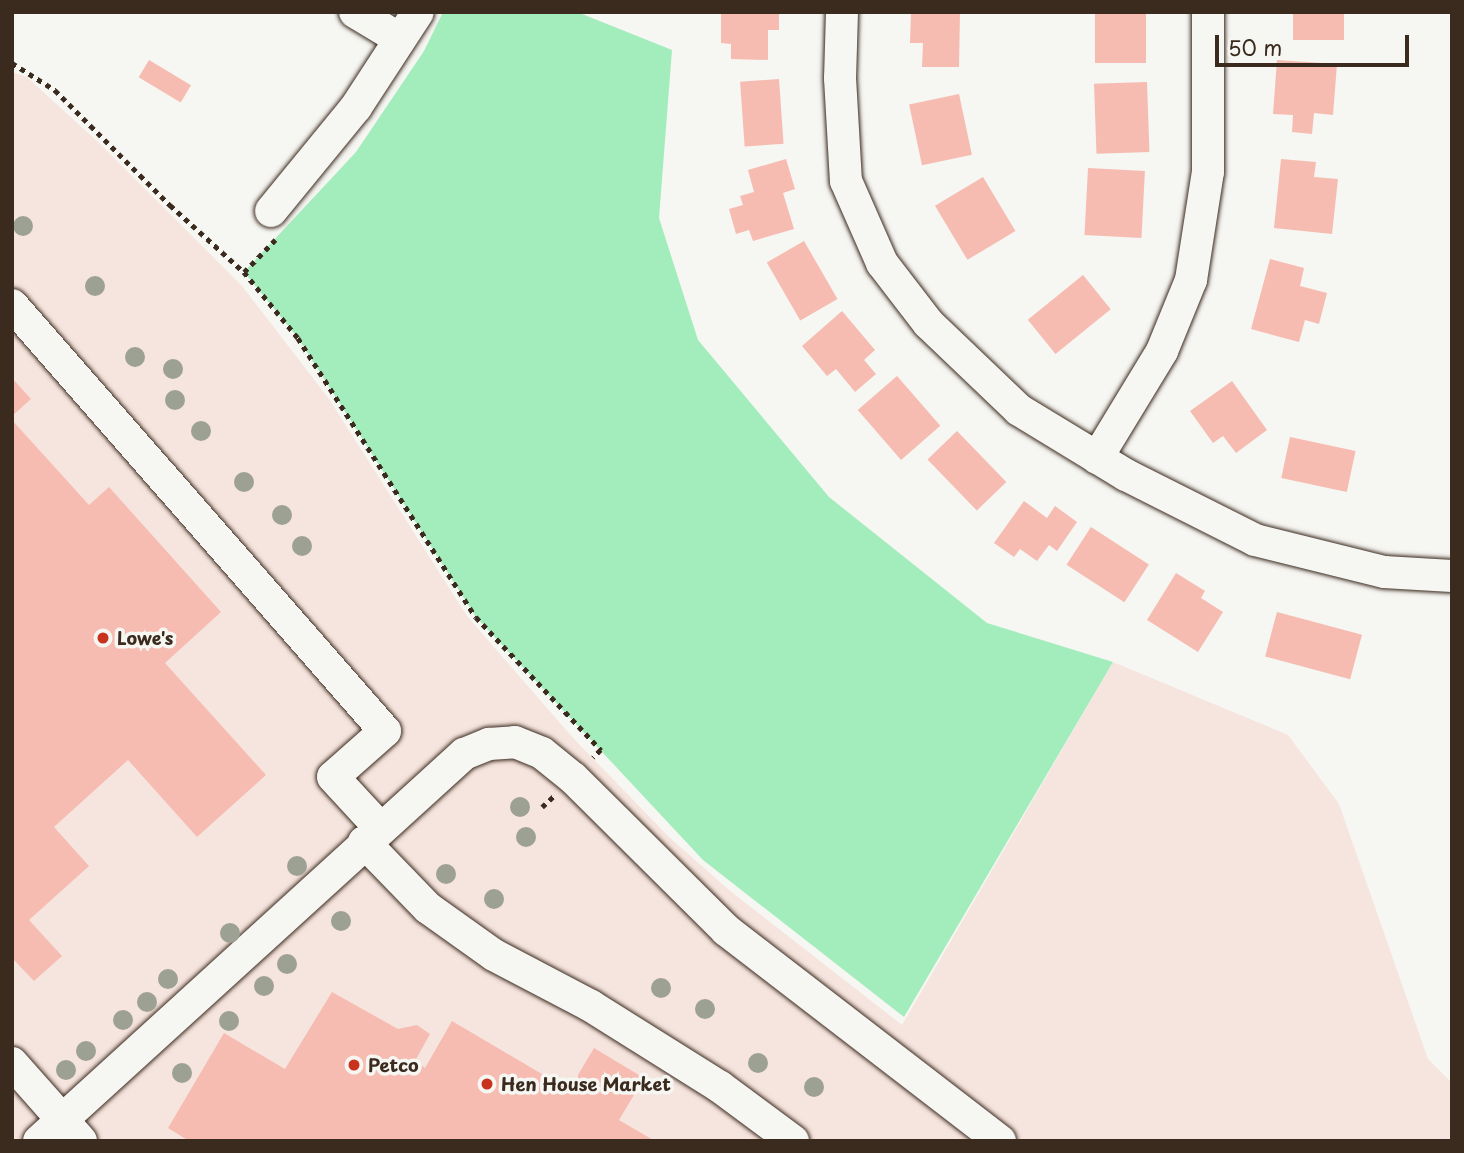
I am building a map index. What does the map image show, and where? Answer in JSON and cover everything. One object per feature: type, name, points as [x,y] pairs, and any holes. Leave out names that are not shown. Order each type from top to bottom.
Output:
[{"type":"street","points":[[355,12],[400,39]]},
{"type":"street","points":[[271,211],[356,107],[418,12]]},
{"type":"street","points":[[842,12],[840,78],[846,181],[882,263],[928,323],[1019,410],[1097,457],[1255,540],[1384,572],[1452,576]]},
{"type":"street","points":[[1097,457],[1162,351],[1191,280],[1208,172],[1208,12]]},
{"type":"street","points":[[12,305],[385,731],[333,777],[372,835],[428,908],[494,955],[591,1006],[720,1087],[793,1141]]},
{"type":"street","points":[[39,1141],[72,1130],[372,835],[464,754],[489,744],[515,742],[542,753],[726,930],[1000,1141]]},
{"type":"street","points":[[12,1063],[72,1130]]},
{"type":"path","points":[[12,62],[65,98],[170,205],[244,272],[298,338],[476,617],[601,750]]},
{"type":"shaded area","points":[[12,72],[27,77],[99,143],[242,286],[329,399],[467,616],[574,739],[670,838],[729,890],[902,1025],[1113,662],[1288,735],[1339,804],[1428,1059],[1452,1083],[1452,1141],[12,1141]]},
{"type":"green space","points":[[443,12],[577,12],[672,50],[659,218],[698,340],[829,497],[987,623],[1113,662],[904,1017],[703,860],[476,617],[298,338],[244,272],[356,152],[424,51]]},
{"type":"building","points":[[721,12],[779,12],[779,30],[768,30],[768,60],[731,59],[731,44],[721,43]]},
{"type":"building","points":[[911,12],[960,12],[959,67],[922,67],[923,43],[910,43]]},
{"type":"building","points":[[1095,12],[1146,12],[1146,63],[1095,63]]},
{"type":"building","points":[[1293,12],[1344,12],[1344,40],[1293,40]]},
{"type":"building","points":[[149,60],[191,85],[181,102],[139,77]]},
{"type":"building","points":[[1277,60],[1337,64],[1333,115],[1314,113],[1312,134],[1292,132],[1293,115],[1273,114]]},
{"type":"building","points":[[779,79],[784,144],[745,147],[740,82]]},
{"type":"building","points":[[1147,82],[1149,152],[1096,154],[1094,84]]},
{"type":"building","points":[[959,94],[972,155],[922,165],[909,105]]},
{"type":"building","points":[[786,159],[795,189],[783,193],[794,229],[753,241],[749,230],[736,234],[729,209],[743,205],[740,196],[754,192],[748,170]]},
{"type":"building","points":[[1281,159],[1316,162],[1314,177],[1338,179],[1332,234],[1274,228]]},
{"type":"building","points":[[1088,168],[1145,171],[1141,238],[1084,235]]},
{"type":"building","points":[[983,177],[1015,231],[967,260],[935,206]]},
{"type":"building","points":[[804,241],[838,299],[800,321],[767,262]]},
{"type":"building","points":[[1270,259],[1304,268],[1300,286],[1327,293],[1319,324],[1305,320],[1299,342],[1251,329]]},
{"type":"building","points":[[1083,275],[1111,309],[1056,354],[1028,320]]},
{"type":"building","points":[[842,311],[875,350],[864,360],[876,374],[855,392],[836,369],[827,376],[802,346]]},
{"type":"building","points":[[897,376],[940,426],[901,460],[858,410]]},
{"type":"building","points":[[12,378],[31,399],[12,416]]},
{"type":"building","points":[[1232,381],[1267,430],[1236,453],[1223,436],[1213,443],[1190,411]]},
{"type":"building","name":"Lowe's","points":[[12,420],[89,505],[109,487],[221,612],[165,663],[266,775],[197,837],[128,760],[54,827],[89,866],[29,920],[62,956],[34,981],[12,958]]},
{"type":"building","points":[[957,431],[1006,482],[977,511],[928,459]]},
{"type":"building","points":[[1290,437],[1356,451],[1347,492],[1281,478]]},
{"type":"building","points":[[1024,501],[1047,518],[1055,506],[1077,522],[1057,551],[1049,545],[1037,561],[1020,549],[1014,557],[994,543]]},
{"type":"building","points":[[1091,527],[1149,565],[1124,602],[1066,565]]},
{"type":"building","points":[[1176,573],[1205,591],[1201,598],[1223,612],[1198,652],[1147,620]]},
{"type":"building","points":[[1277,612],[1362,635],[1350,679],[1265,656]]},
{"type":"building","points":[[332,992],[398,1029],[417,1025],[430,1034],[415,1061],[425,1068],[452,1021],[569,1090],[594,1048],[644,1078],[619,1120],[655,1141],[189,1141],[168,1128],[224,1033],[285,1069]]},
{"type":"place","name":"Lowe's","points":[[103,638]]},
{"type":"place","name":"Petco","points":[[354,1065]]},
{"type":"place","name":"Hen House Market","points":[[487,1084]]}]
